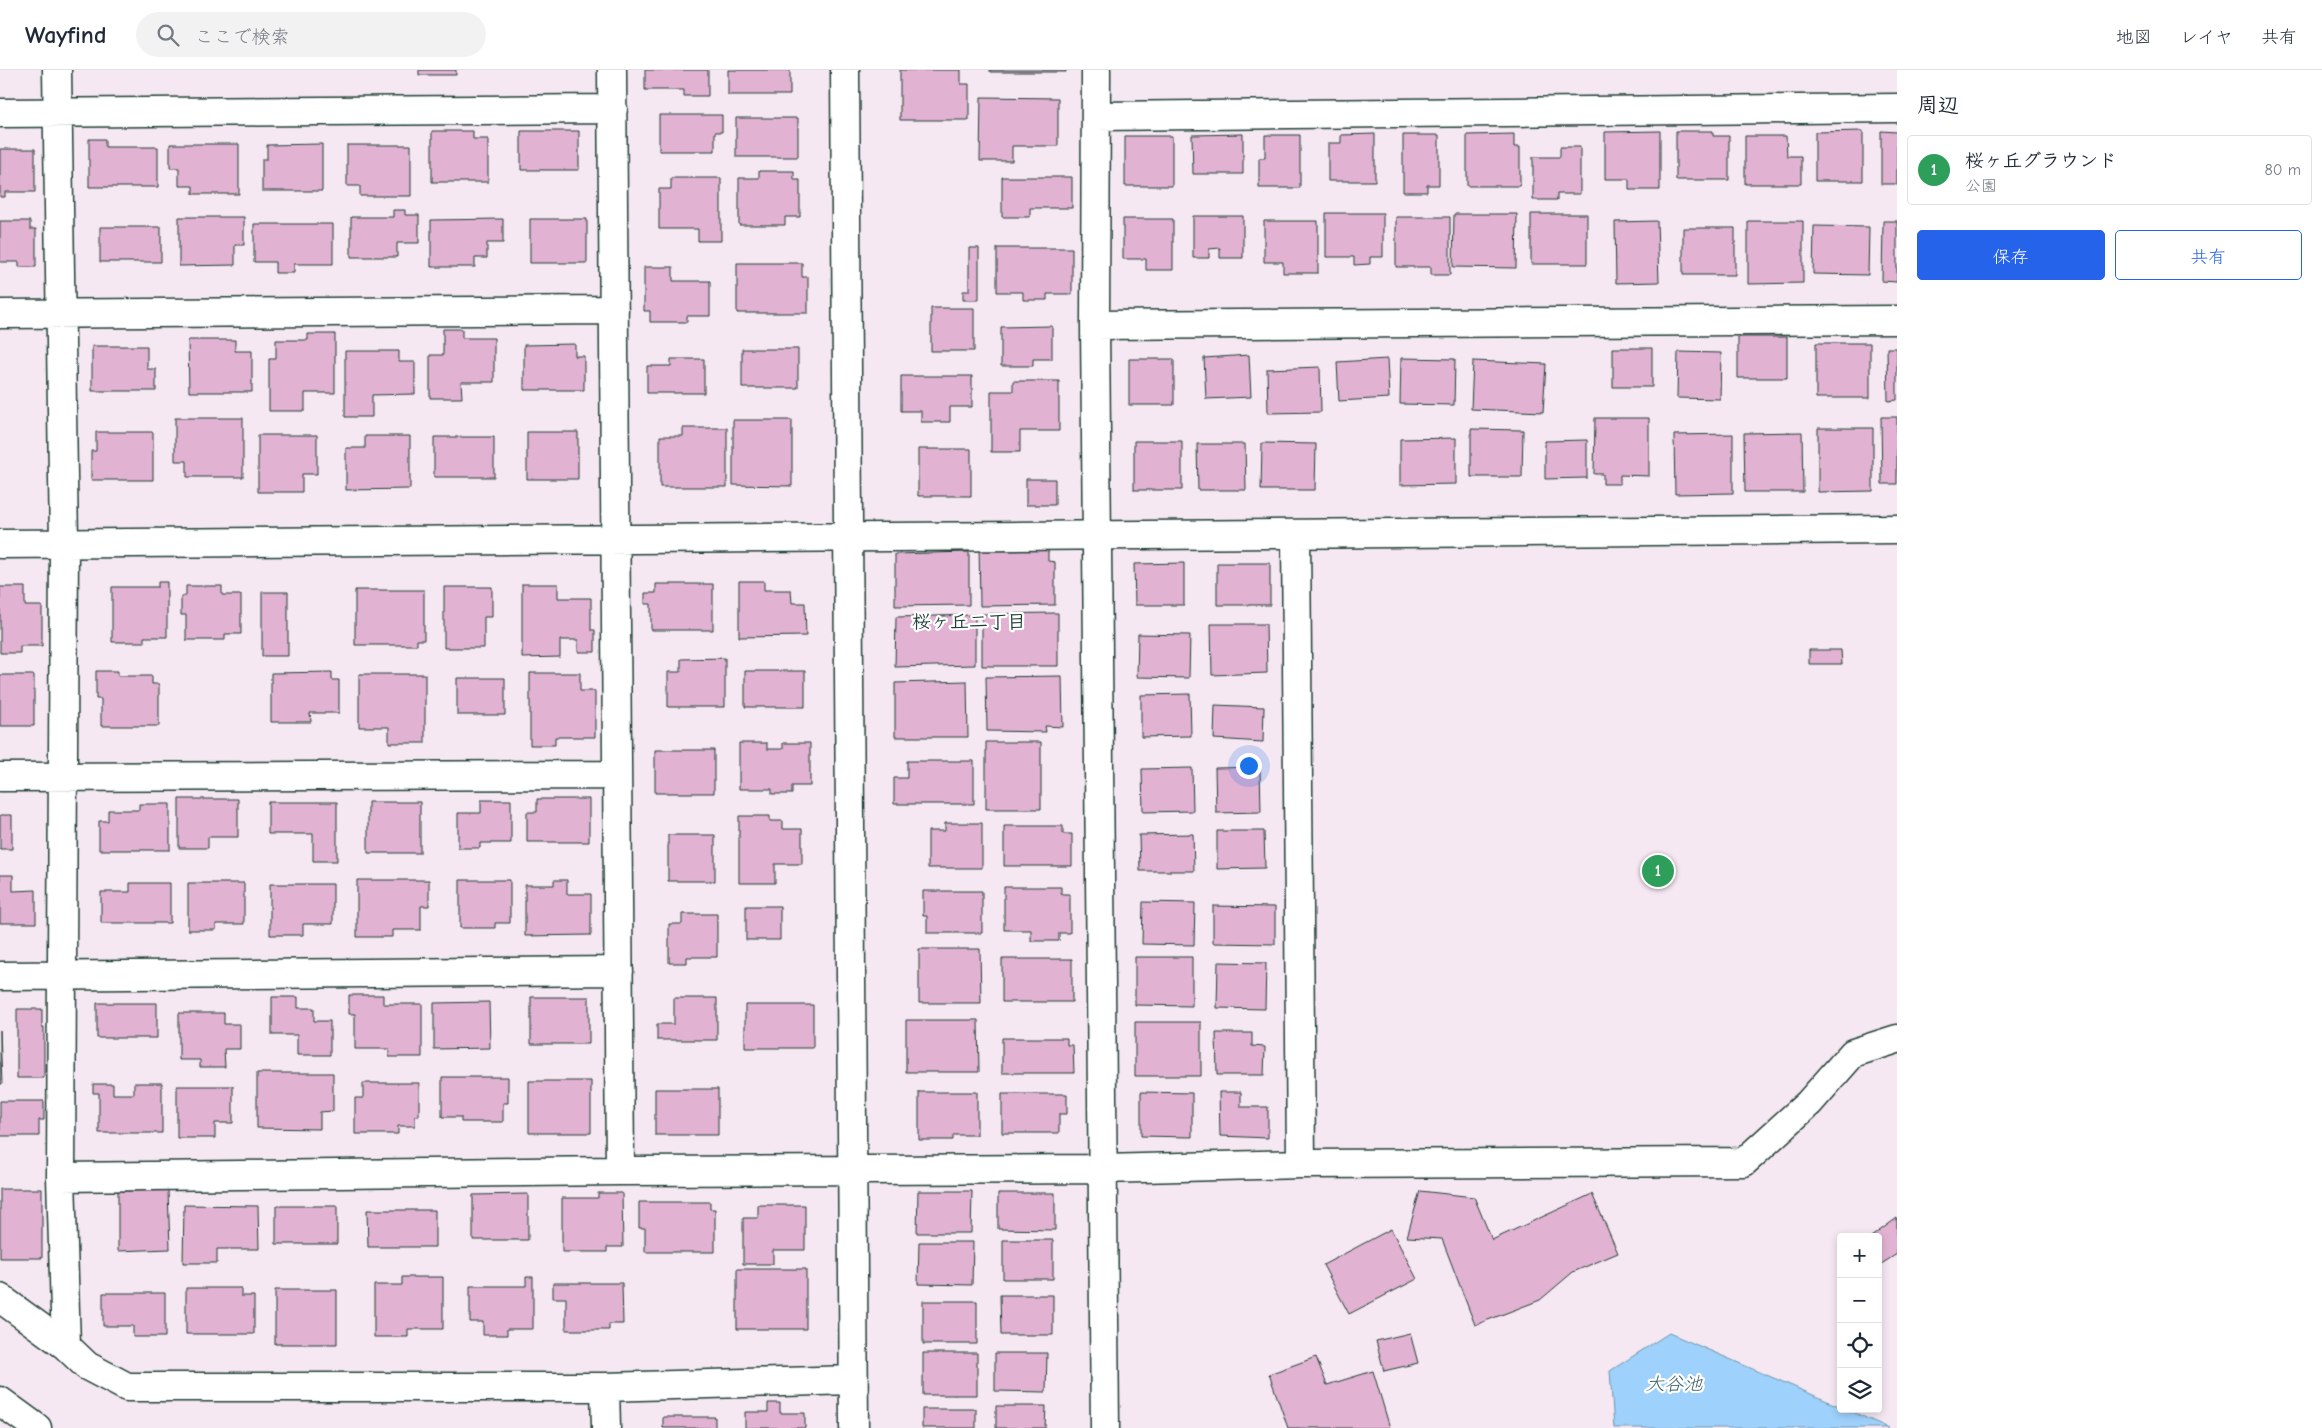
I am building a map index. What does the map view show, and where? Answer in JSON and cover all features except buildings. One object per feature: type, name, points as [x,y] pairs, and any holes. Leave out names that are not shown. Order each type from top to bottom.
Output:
[{"type":"street","points":[[57,70],[64,544],[64,976],[61,1177],[66,1346]]},
{"type":"street","points":[[612,70],[617,541],[616,775],[620,1171]]},
{"type":"street","points":[[845,70],[854,1428]]},
{"type":"street","points":[[1096,70],[1095,325],[1105,1428]]},
{"type":"street","points":[[1096,116],[1897,108]]},
{"type":"street","points":[[0,113],[612,109]]},
{"type":"street","points":[[0,314],[614,310]]},
{"type":"street","points":[[1095,325],[1897,320]]},
{"type":"street","points":[[0,544],[617,541],[848,537],[1897,529]]},
{"type":"street","points":[[1296,534],[1301,1164]]},
{"type":"street","points":[[0,777],[616,775]]},
{"type":"street","points":[[0,976],[619,971]]},
{"type":"street","points":[[61,1177],[620,1171],[1104,1169],[1301,1164],[1744,1162],[1809,1103],[1852,1053],[1897,1039]]},
{"type":"street","points":[[0,1298],[66,1346],[87,1366],[127,1387],[605,1387],[853,1380]]},
{"type":"street","points":[[605,1387],[606,1428]]},
{"type":"street","points":[[0,1401],[37,1428]]},
{"type":"water","name":"大谷池","points":[[1669,1333],[1837,1405],[1837,1413],[1855,1413],[1889,1428],[1614,1428],[1610,1371]]},
{"type":"place","name":"桜ヶ丘グラウンド","points":[[1658,871]]},
{"type":"district","name":"桜ヶ丘二丁目","points":[[969,621]]}]
